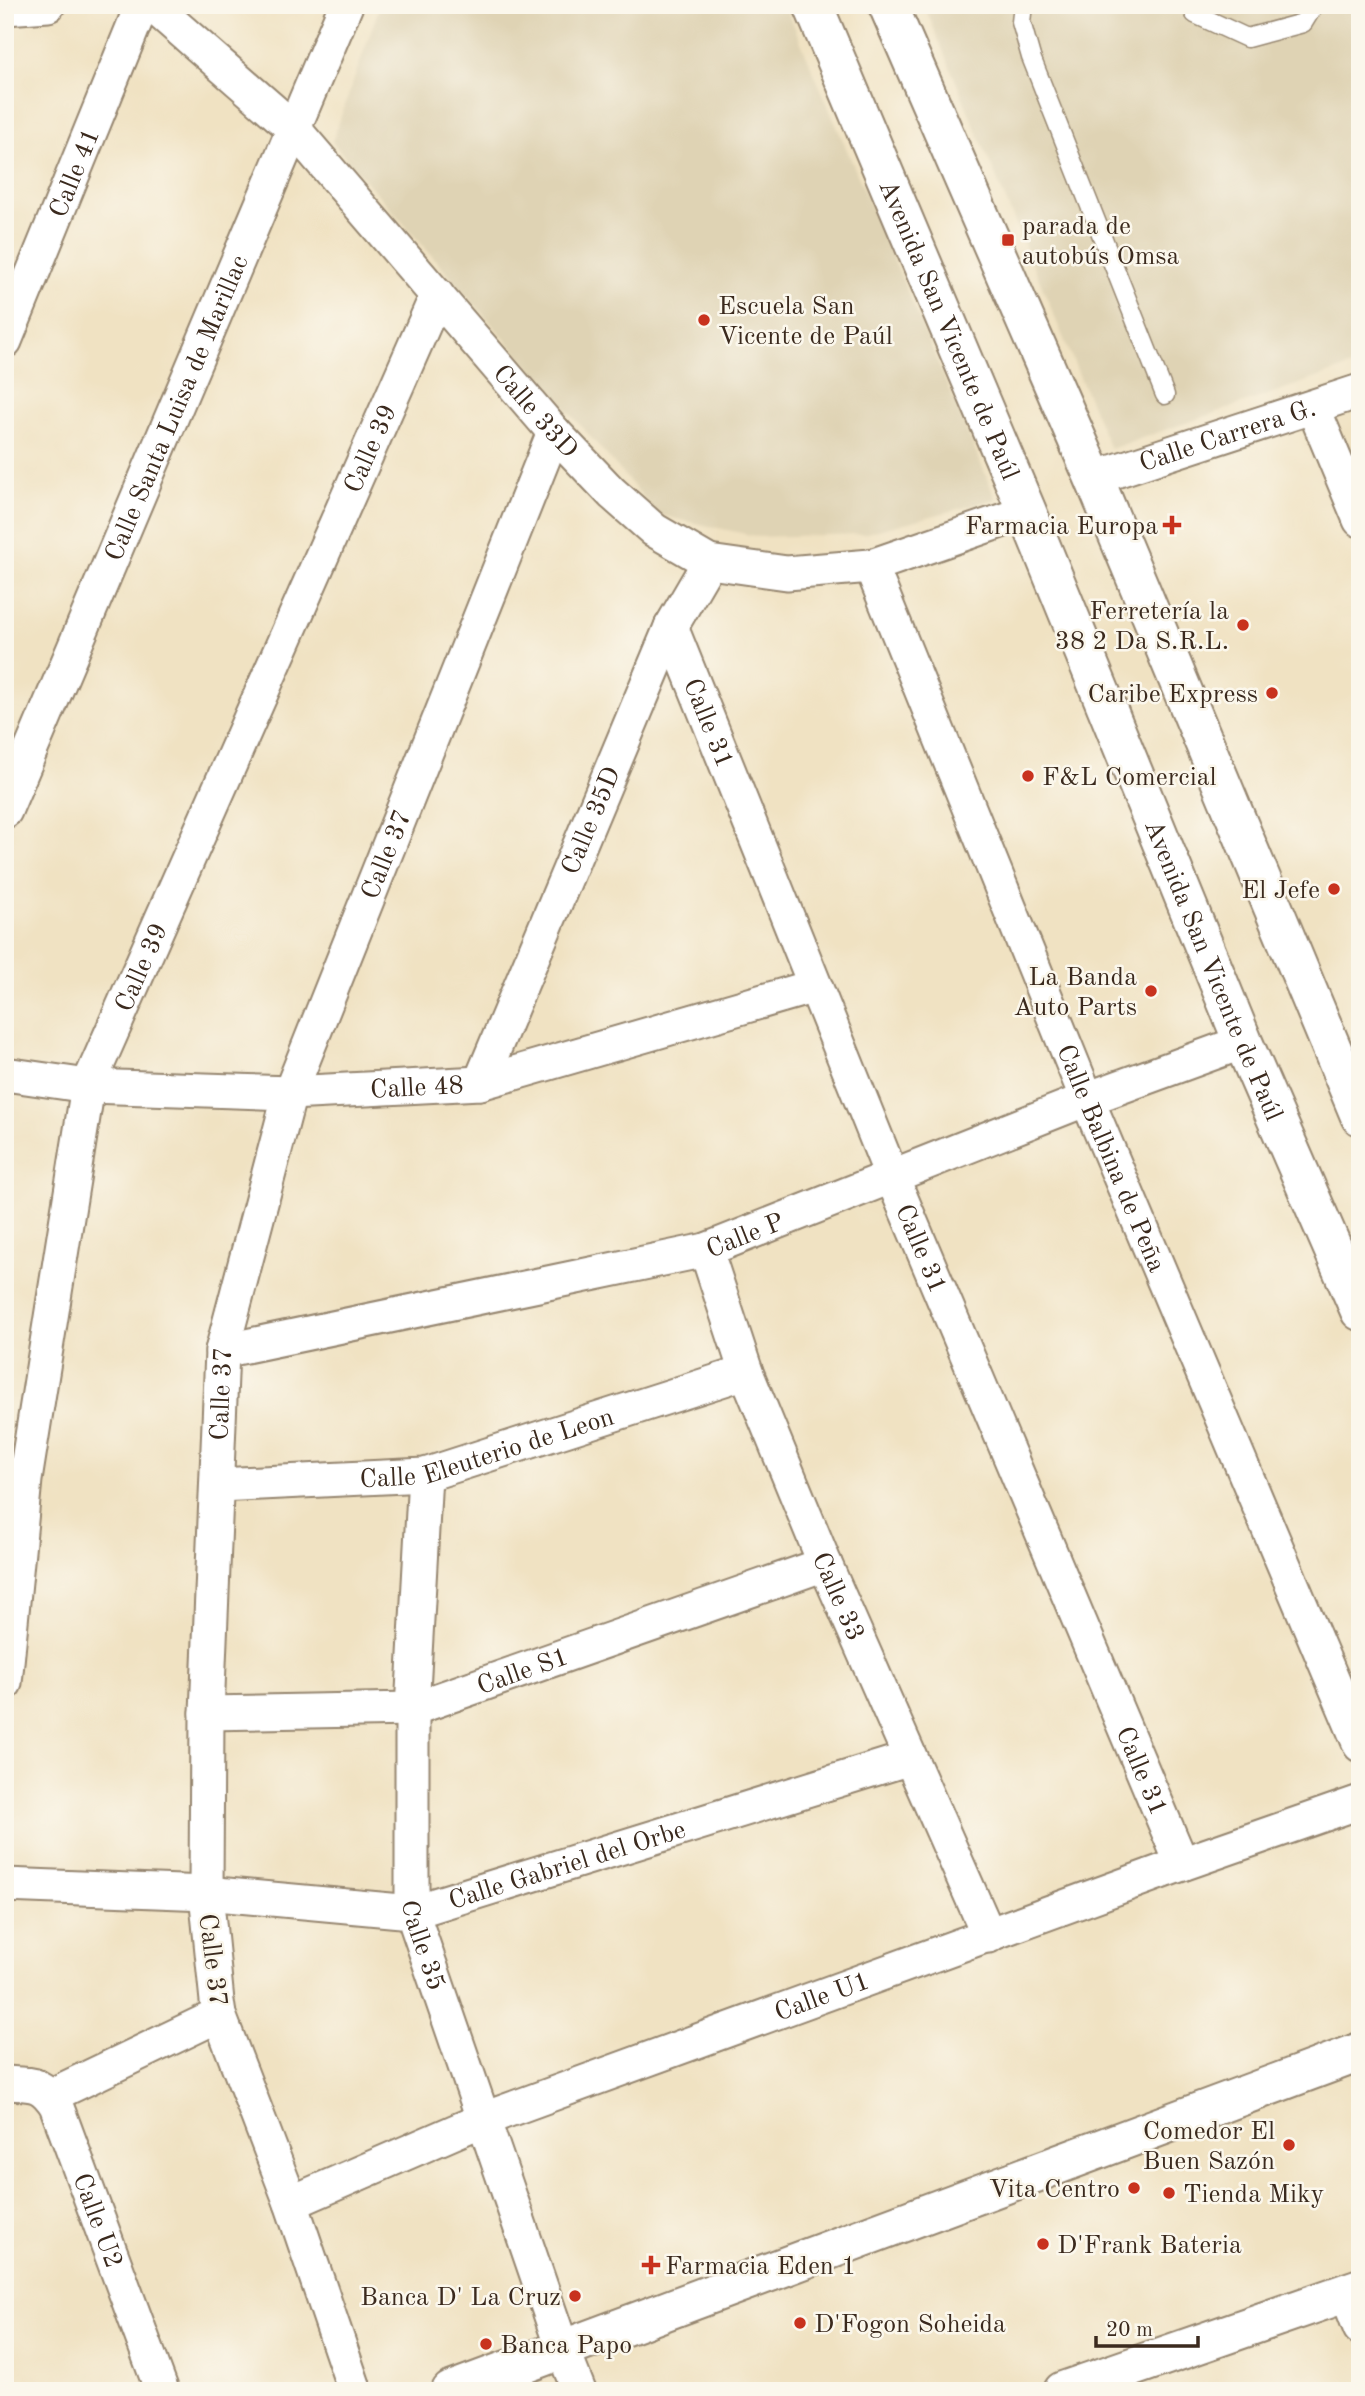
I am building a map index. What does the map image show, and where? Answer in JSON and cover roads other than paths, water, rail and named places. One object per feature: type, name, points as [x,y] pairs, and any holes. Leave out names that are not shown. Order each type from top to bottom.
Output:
[{"type":"main road","name":"Avenida San Vicente de Paúl","points":[[813,5],[1027,512],[1243,1042],[1360,1311]]},
{"type":"main road","points":[[888,5],[1094,478],[1360,1116]]},
{"type":"main road","points":[[451,2391],[1360,2052]]},
{"type":"main road","points":[[1063,2391],[1353,2290]]},
{"type":"street","points":[[5,8],[48,5]]},
{"type":"street","name":"Calle 41","points":[[5,341],[142,5]]},
{"type":"street","name":"Calle 33D","points":[[152,5],[295,130],[554,432],[612,493],[654,530],[709,562],[787,573],[871,566],[1027,512]]},
{"type":"street","name":"Calle Santa Luisa de Marillac","points":[[5,811],[346,5]]},
{"type":"street","name":"Calle 39","points":[[5,1683],[25,1480],[88,1086],[437,295]]},
{"type":"street","name":"Calle Carrera G.","points":[[1094,478],[1360,391]]},
{"type":"street","points":[[1312,407],[1360,520]]},
{"type":"street","name":"Calle 37","points":[[355,2391],[291,2203],[219,2015],[206,1893],[207,1713],[222,1351],[290,1093],[554,432]]},
{"type":"street","name":"Calle 35D","points":[[480,1083],[671,627],[709,562]]},
{"type":"street","name":"Calle Balbina de Peña","points":[[871,566],[1087,1099],[1360,1745]]},
{"type":"street","name":"Calle 31","points":[[671,627],[892,1177],[1182,1864]]},
{"type":"street","name":"Calle 48","points":[[5,1074],[88,1086],[290,1093],[480,1083],[815,986]]},
{"type":"street","name":"Calle P","points":[[222,1351],[706,1250],[1087,1099],[1243,1042]]},
{"type":"street","name":"Calle 33","points":[[706,1250],[746,1372],[825,1563],[989,1936]]},
{"type":"street","name":"Calle Eleuterio de Leon","points":[[218,1485],[425,1475],[746,1372]]},
{"type":"street","name":"Calle 35","points":[[425,1475],[412,1709],[412,1912],[579,2391]]},
{"type":"street","name":"Calle S1","points":[[207,1713],[412,1709],[825,1563]]},
{"type":"street","name":"Calle Gabriel del Orbe","points":[[5,1885],[206,1893],[412,1912],[911,1758]]},
{"type":"street","name":"Calle U1","points":[[291,2203],[484,2119],[1182,1864],[1360,1802]]},
{"type":"street","points":[[5,2083],[33,2085],[45,2089],[50,2096],[219,2015]]},
{"type":"street","name":"Calle U2","points":[[50,2096],[56,2105],[162,2391]]},
{"type":"street","points":[[1353,2290],[1360,2328]]},
{"type":"lane","points":[[1023,5],[1021,22],[1031,57],[1165,395]]},
{"type":"lane","points":[[1191,5],[1195,14],[1247,38],[1303,23],[1314,5]]},
{"type":"place","name":"parada de autobús Omsa","points":[[1008,240]]},
{"type":"place","name":"Escuela San Vicente de Paúl","points":[[704,320]]},
{"type":"place","name":"Farmacia Europa","points":[[1172,525]]},
{"type":"place","name":"Ferretería la 38 2 Da S.R.L.","points":[[1243,625]]},
{"type":"place","name":"Caribe Express","points":[[1272,693]]},
{"type":"place","name":"F&L Comercial","points":[[1028,776]]},
{"type":"place","name":"El Jefe","points":[[1334,889]]},
{"type":"place","name":"La Banda Auto Parts","points":[[1151,991]]},
{"type":"place","name":"Comedor El Buen Sazón","points":[[1289,2145]]},
{"type":"place","name":"Vita Centro","points":[[1134,2188]]},
{"type":"place","name":"Tienda Miky","points":[[1169,2193]]},
{"type":"place","name":"D'Frank Bateria","points":[[1043,2244]]},
{"type":"place","name":"Farmacia Eden 1","points":[[651,2265]]},
{"type":"place","name":"Banca D' La Cruz","points":[[575,2296]]},
{"type":"place","name":"D'Fogon Soheida","points":[[800,2323]]},
{"type":"place","name":"Banca Papo","points":[[486,2344]]}]
